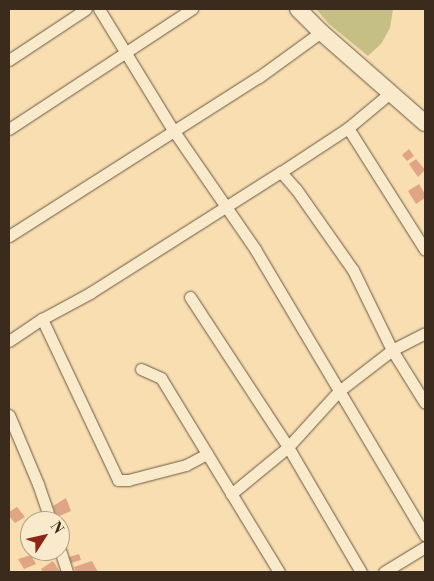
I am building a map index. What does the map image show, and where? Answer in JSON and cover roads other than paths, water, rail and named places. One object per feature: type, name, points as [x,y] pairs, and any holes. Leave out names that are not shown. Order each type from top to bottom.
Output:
[{"type":"street","points":[[9,60],[86,9]]},
{"type":"street","points":[[99,9],[173,130],[255,249],[425,536]]},
{"type":"street","points":[[9,129],[192,9]]},
{"type":"street","points":[[298,9],[321,32],[425,124]]},
{"type":"street","points":[[9,236],[259,77],[321,32]]},
{"type":"street","points":[[9,341],[42,319],[90,293],[226,208],[348,128],[390,93]]},
{"type":"street","points":[[348,128],[425,250]]},
{"type":"street","points":[[281,172],[296,189],[353,270],[392,350],[425,402]]},
{"type":"street","points":[[190,297],[288,447],[361,572]]},
{"type":"street","points":[[42,319],[118,480],[128,480],[186,465],[207,454]]},
{"type":"street","points":[[231,494],[288,447],[339,391],[392,350],[425,333]]},
{"type":"street","points":[[141,369],[161,378],[279,572]]},
{"type":"street","points":[[9,415],[12,430],[38,484],[47,511]]},
{"type":"street","points":[[384,572],[425,547]]}]
